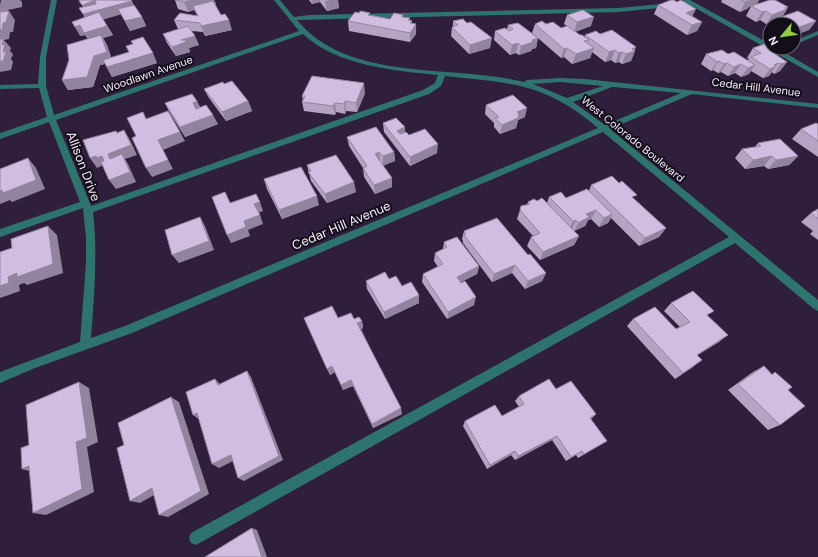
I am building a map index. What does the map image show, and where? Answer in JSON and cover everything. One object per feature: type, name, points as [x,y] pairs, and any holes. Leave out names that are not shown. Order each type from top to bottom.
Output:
[{"type":"street","name":"Allison Drive","points":[[54,0],[43,56],[42,86],[51,118],[87,207],[91,238],[91,263],[85,345]]},
{"type":"street","name":"West Colorado Boulevard","points":[[277,0],[303,32],[319,44],[340,54],[380,65],[521,82],[547,91],[567,101],[604,128],[818,306]]},
{"type":"street","points":[[292,19],[309,17],[618,10],[689,2],[762,41]]},
{"type":"street","name":"Woodlawn Avenue","points":[[0,136],[303,32]]},
{"type":"street","points":[[802,40],[818,33]]},
{"type":"street","points":[[788,56],[818,75]]},
{"type":"street","points":[[0,232],[87,207],[426,92],[438,84],[443,73]]},
{"type":"street","name":"Cedar Hill Avenue","points":[[521,82],[560,80],[585,81],[818,106]]},
{"type":"street","name":"Cedar Hill Avenue","points":[[567,101],[613,85]]},
{"type":"street","points":[[0,87],[42,86]]},
{"type":"street","name":"Cedar Hill Avenue","points":[[0,378],[128,330],[691,92]]},
{"type":"street","points":[[196,538],[736,238]]},
{"type":"building","points":[[79,0],[95,0],[83,5]]},
{"type":"building","points":[[95,0],[132,1],[83,14],[79,8],[96,4]]},
{"type":"building","points":[[176,0],[193,0],[184,2]]},
{"type":"building","points":[[671,0],[677,2],[681,0],[696,9],[686,13],[702,22],[692,25],[658,5]]},
{"type":"building","points":[[741,0],[752,0],[745,2]]},
{"type":"building","points":[[770,0],[775,0],[788,7],[785,8],[787,9],[772,15],[766,11],[762,12],[751,6]]},
{"type":"building","points":[[213,1],[221,15],[225,14],[229,20],[201,26],[200,23],[174,20],[180,13],[198,16],[193,6]]},
{"type":"building","points":[[134,5],[142,17],[125,21],[118,9]]},
{"type":"building","points":[[583,10],[594,17],[577,22],[567,15]]},
{"type":"building","points":[[9,11],[6,22],[3,23],[2,30],[0,30],[0,12]]},
{"type":"building","points":[[360,11],[370,13],[368,15],[390,19],[394,13],[403,15],[402,17],[410,18],[408,20],[412,21],[410,23],[416,24],[410,33],[348,21],[355,12],[359,13]]},
{"type":"building","points":[[798,11],[816,21],[802,26],[802,16],[784,16]]},
{"type":"building","points":[[99,12],[107,26],[84,33],[80,25],[75,27],[72,22]]},
{"type":"building","points":[[463,19],[467,23],[471,22],[492,38],[470,45],[452,27],[458,25],[453,21]]},
{"type":"building","points":[[542,21],[546,24],[553,22],[561,28],[567,26],[589,40],[584,41],[594,48],[576,54],[567,48],[564,49],[535,24]]},
{"type":"building","points":[[518,23],[538,38],[532,40],[533,42],[521,46],[518,43],[512,45],[495,31],[505,28],[509,31],[513,29],[508,25]]},
{"type":"building","points":[[188,26],[195,36],[181,40],[185,40],[186,42],[172,47],[163,34]]},
{"type":"building","points":[[612,30],[636,47],[632,49],[635,51],[626,54],[622,52],[619,53],[615,50],[609,52],[585,35],[596,31],[600,34]]},
{"type":"building","points":[[101,35],[107,52],[94,56],[87,77],[62,80],[69,60],[67,45]]},
{"type":"building","points":[[143,37],[153,53],[107,67],[103,60],[129,52],[126,46],[133,44],[131,41]]},
{"type":"building","points":[[0,39],[3,39],[2,45],[5,44],[3,52],[6,52],[3,61],[0,61]]},
{"type":"building","points":[[762,45],[762,56],[778,56],[787,62],[781,64],[778,63],[770,69],[751,57],[761,53],[753,48]]},
{"type":"building","points":[[722,50],[728,54],[734,52],[755,65],[748,68],[741,64],[734,67],[727,63],[724,64],[719,61],[717,62],[706,54]]},
{"type":"building","points":[[312,76],[364,83],[356,103],[345,101],[344,104],[335,103],[333,106],[302,102],[305,96],[302,96]]},
{"type":"building","points":[[232,81],[248,101],[222,112],[204,89],[223,82],[224,84]]},
{"type":"building","points":[[192,94],[197,101],[193,103],[196,109],[206,105],[213,115],[180,127],[165,103]]},
{"type":"building","points":[[513,95],[527,108],[517,112],[519,114],[518,118],[502,125],[495,118],[499,117],[486,105]]},
{"type":"building","points":[[168,111],[180,132],[158,140],[168,160],[146,168],[132,138],[136,136],[127,118],[143,112],[146,119]]},
{"type":"building","points":[[396,118],[405,127],[397,131],[400,134],[406,132],[409,135],[425,129],[438,144],[410,157],[383,123]]},
{"type":"building","points":[[816,123],[818,124],[818,141],[801,129]]},
{"type":"building","points":[[376,127],[394,152],[383,156],[379,152],[375,154],[392,178],[374,185],[363,168],[367,166],[347,137]]},
{"type":"building","points":[[124,130],[131,145],[108,154],[110,159],[122,154],[130,172],[109,180],[101,162],[104,161],[102,156],[90,158],[83,140],[116,131],[117,133]]},
{"type":"building","points":[[780,139],[798,156],[776,160],[772,156],[753,160],[742,149],[761,146],[758,143]]},
{"type":"building","points":[[336,155],[354,182],[325,194],[308,172],[311,171],[307,165]]},
{"type":"building","points":[[28,158],[36,180],[3,193],[2,190],[0,191],[0,169]]},
{"type":"building","points":[[301,167],[317,196],[279,210],[264,179]]},
{"type":"building","points":[[612,176],[619,183],[622,181],[637,195],[632,197],[666,228],[645,238],[591,185]]},
{"type":"building","points":[[587,189],[612,214],[604,218],[596,210],[586,214],[589,217],[578,223],[576,220],[573,221],[549,197],[561,192],[566,198]]},
{"type":"building","points":[[225,192],[230,203],[256,194],[260,202],[254,204],[260,215],[244,221],[246,227],[227,235],[212,197]]},
{"type":"building","points":[[542,198],[579,236],[543,252],[531,237],[540,233],[520,210],[521,206],[530,204],[528,202],[534,199],[537,201]]},
{"type":"building","points":[[818,209],[818,219],[811,213]]},
{"type":"building","points":[[200,217],[209,241],[172,255],[165,230]]},
{"type":"building","points":[[497,218],[528,255],[530,254],[546,273],[528,281],[515,265],[494,274],[464,235],[466,234],[464,231]]},
{"type":"building","points":[[48,226],[53,264],[17,277],[17,273],[8,277],[9,283],[0,286],[0,252],[12,248],[11,239]]},
{"type":"building","points":[[457,237],[479,266],[457,277],[461,283],[465,281],[476,297],[448,312],[423,274],[443,264],[435,253],[447,247],[444,242]]},
{"type":"building","points":[[385,272],[389,279],[396,276],[402,286],[411,282],[419,295],[384,312],[366,281]]},
{"type":"building","points":[[693,291],[714,311],[707,315],[728,335],[697,355],[702,360],[683,373],[633,319],[655,307],[676,329],[690,322],[671,303]]},
{"type":"building","points":[[332,306],[338,318],[351,313],[354,319],[359,317],[362,321],[357,323],[401,408],[372,424],[351,380],[341,385],[332,366],[327,369],[304,318]]},
{"type":"building","points":[[764,366],[772,375],[775,372],[792,387],[788,390],[805,406],[780,425],[738,384]]},
{"type":"building","points":[[247,371],[279,456],[238,478],[231,455],[212,464],[197,413],[193,415],[186,392],[215,379],[218,385]]},
{"type":"building","points":[[549,379],[556,389],[571,381],[596,414],[590,418],[607,441],[584,454],[582,451],[571,457],[557,436],[518,456],[515,451],[490,465],[465,421],[495,405],[502,416],[524,404],[519,396]]},
{"type":"building","points":[[79,382],[87,438],[76,442],[82,489],[33,513],[29,466],[22,469],[21,448],[29,445],[26,405]]},
{"type":"building","points":[[171,397],[201,491],[159,515],[152,488],[130,501],[117,448],[124,445],[118,423]]},
{"type":"building","points":[[252,528],[262,557],[205,557]]}]
